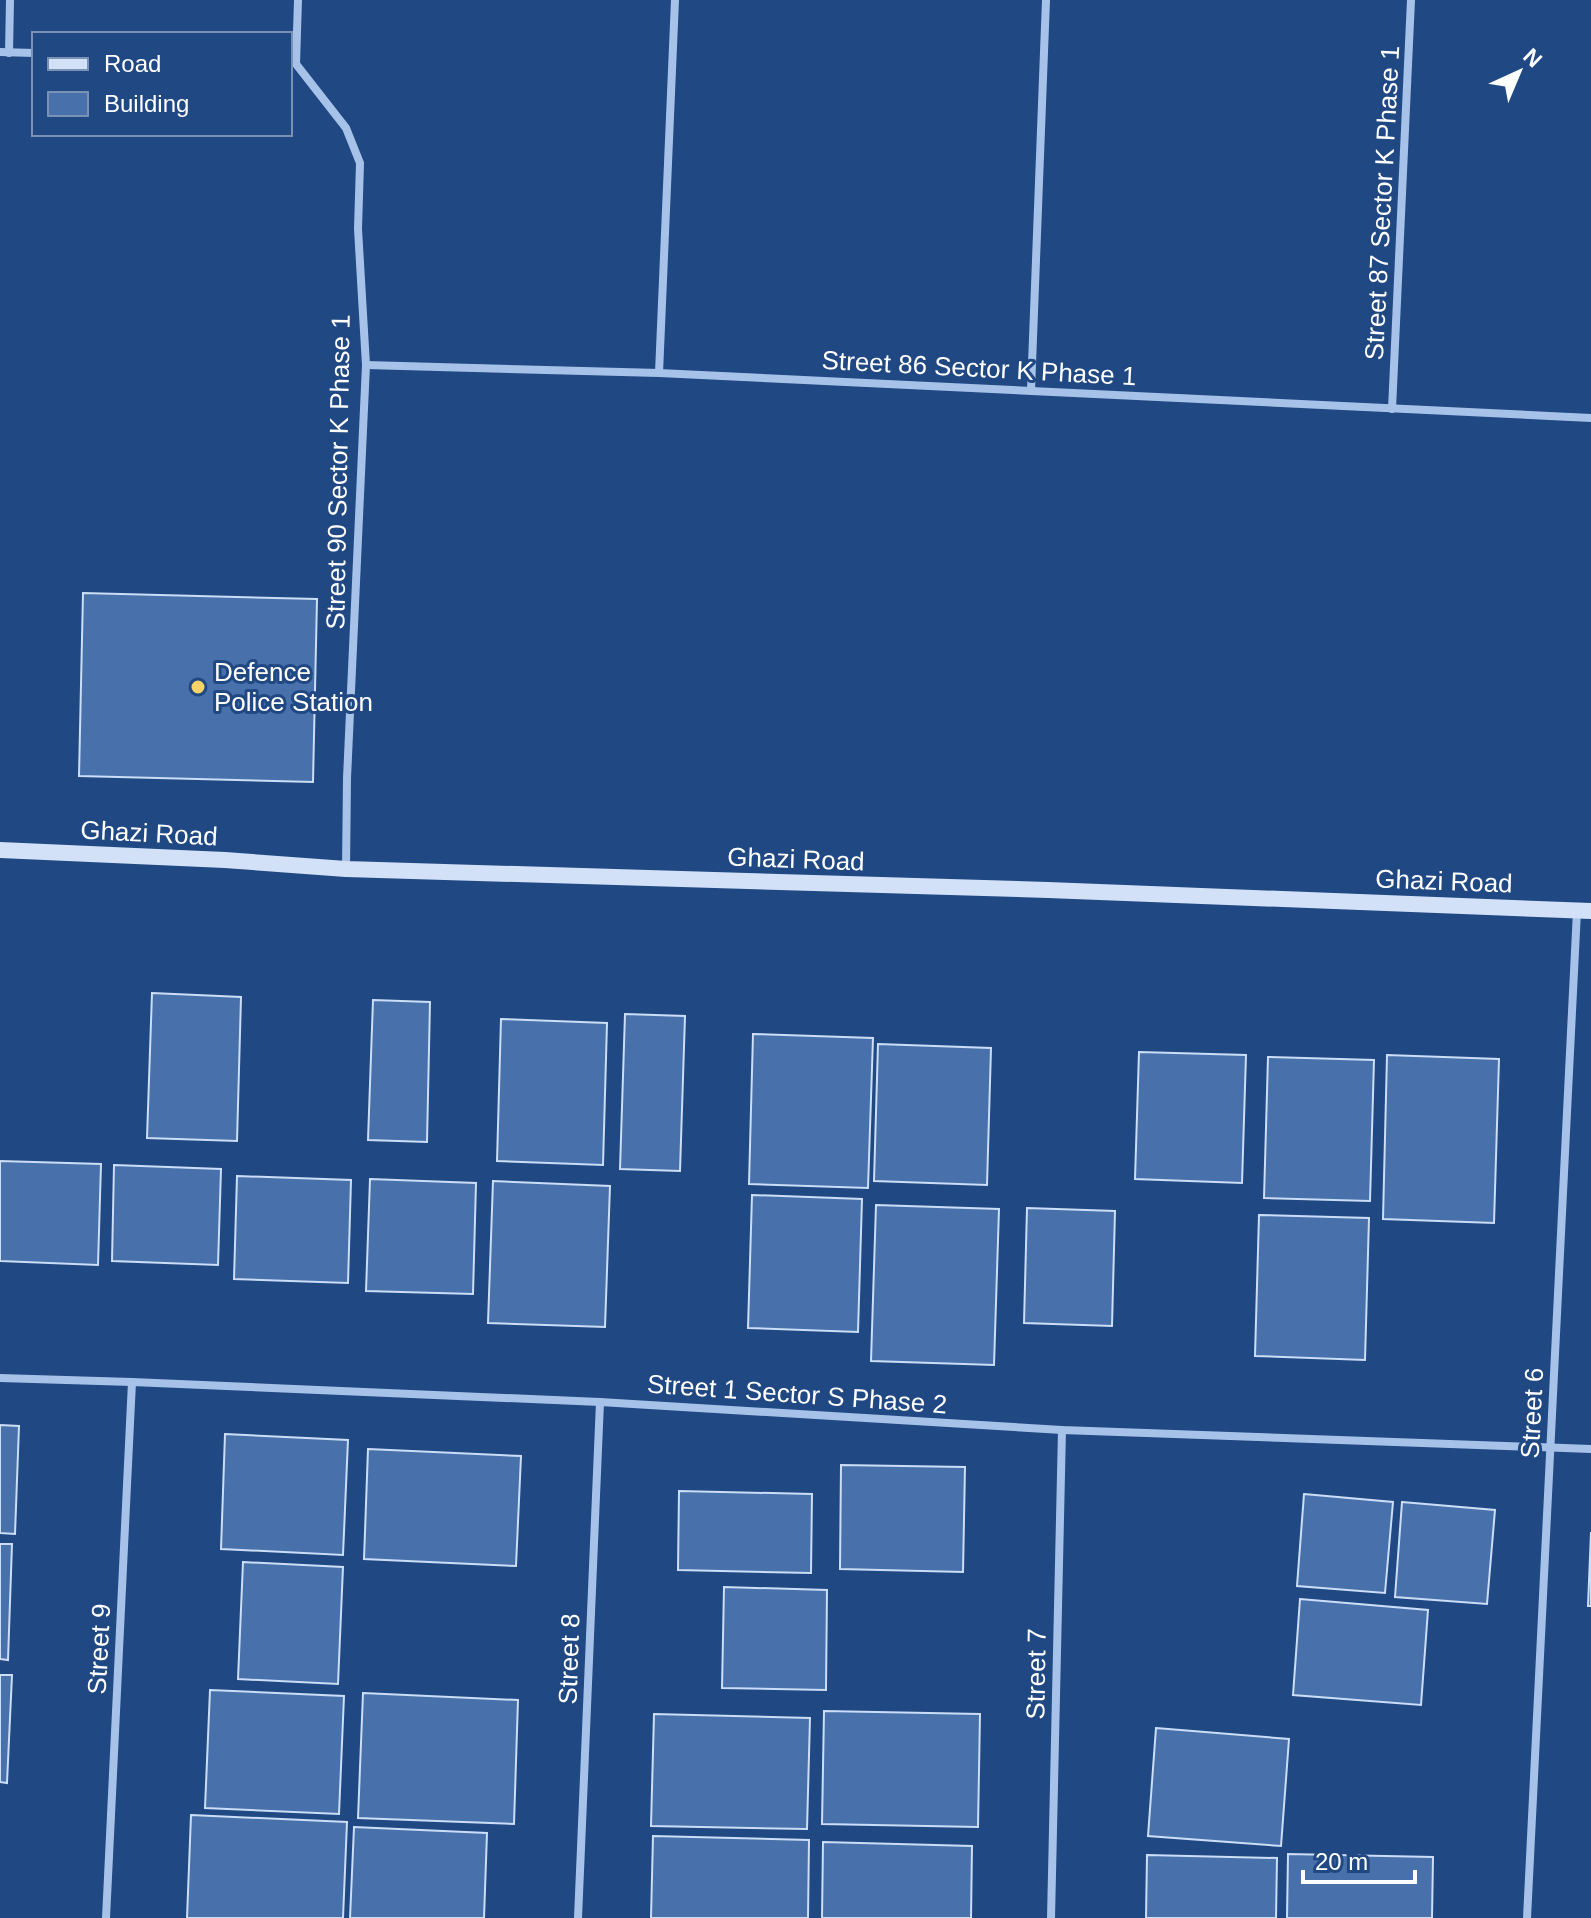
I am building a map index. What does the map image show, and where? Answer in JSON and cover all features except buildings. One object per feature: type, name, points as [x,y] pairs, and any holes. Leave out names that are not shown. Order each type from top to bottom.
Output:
[{"type":"main road","name":"Ghazi Road","points":[[0,850],[346,869],[1032,889],[1584,911]]},
{"type":"street","points":[[10,0],[4,52],[32,53]]},
{"type":"street","name":"Street 90 Sector K Phase 1","points":[[298,0],[293,64],[346,128],[360,163],[358,229],[366,365],[347,778],[346,869]]},
{"type":"street","points":[[659,373],[675,0]]},
{"type":"street","points":[[1031,390],[1046,0]]},
{"type":"street","name":"Street 87 Sector K Phase 1","points":[[1392,409],[1411,0]]},
{"type":"street","name":"Street 86 Sector K Phase 1","points":[[366,365],[659,373],[1591,418]]},
{"type":"street","name":"Street 6","points":[[1527,1918],[1550,1448],[1584,911]]},
{"type":"street","name":"Street 1 Sector S Phase 2","points":[[0,1378],[600,1402],[1062,1430],[1591,1449]]},
{"type":"street","name":"Street 9","points":[[106,1918],[132,1382]]},
{"type":"street","name":"Street 8","points":[[578,1918],[600,1402]]},
{"type":"street","name":"Street 7","points":[[1051,1918],[1062,1430]]},
{"type":"place","name":"Defence Police Station","points":[[198,687]]}]
